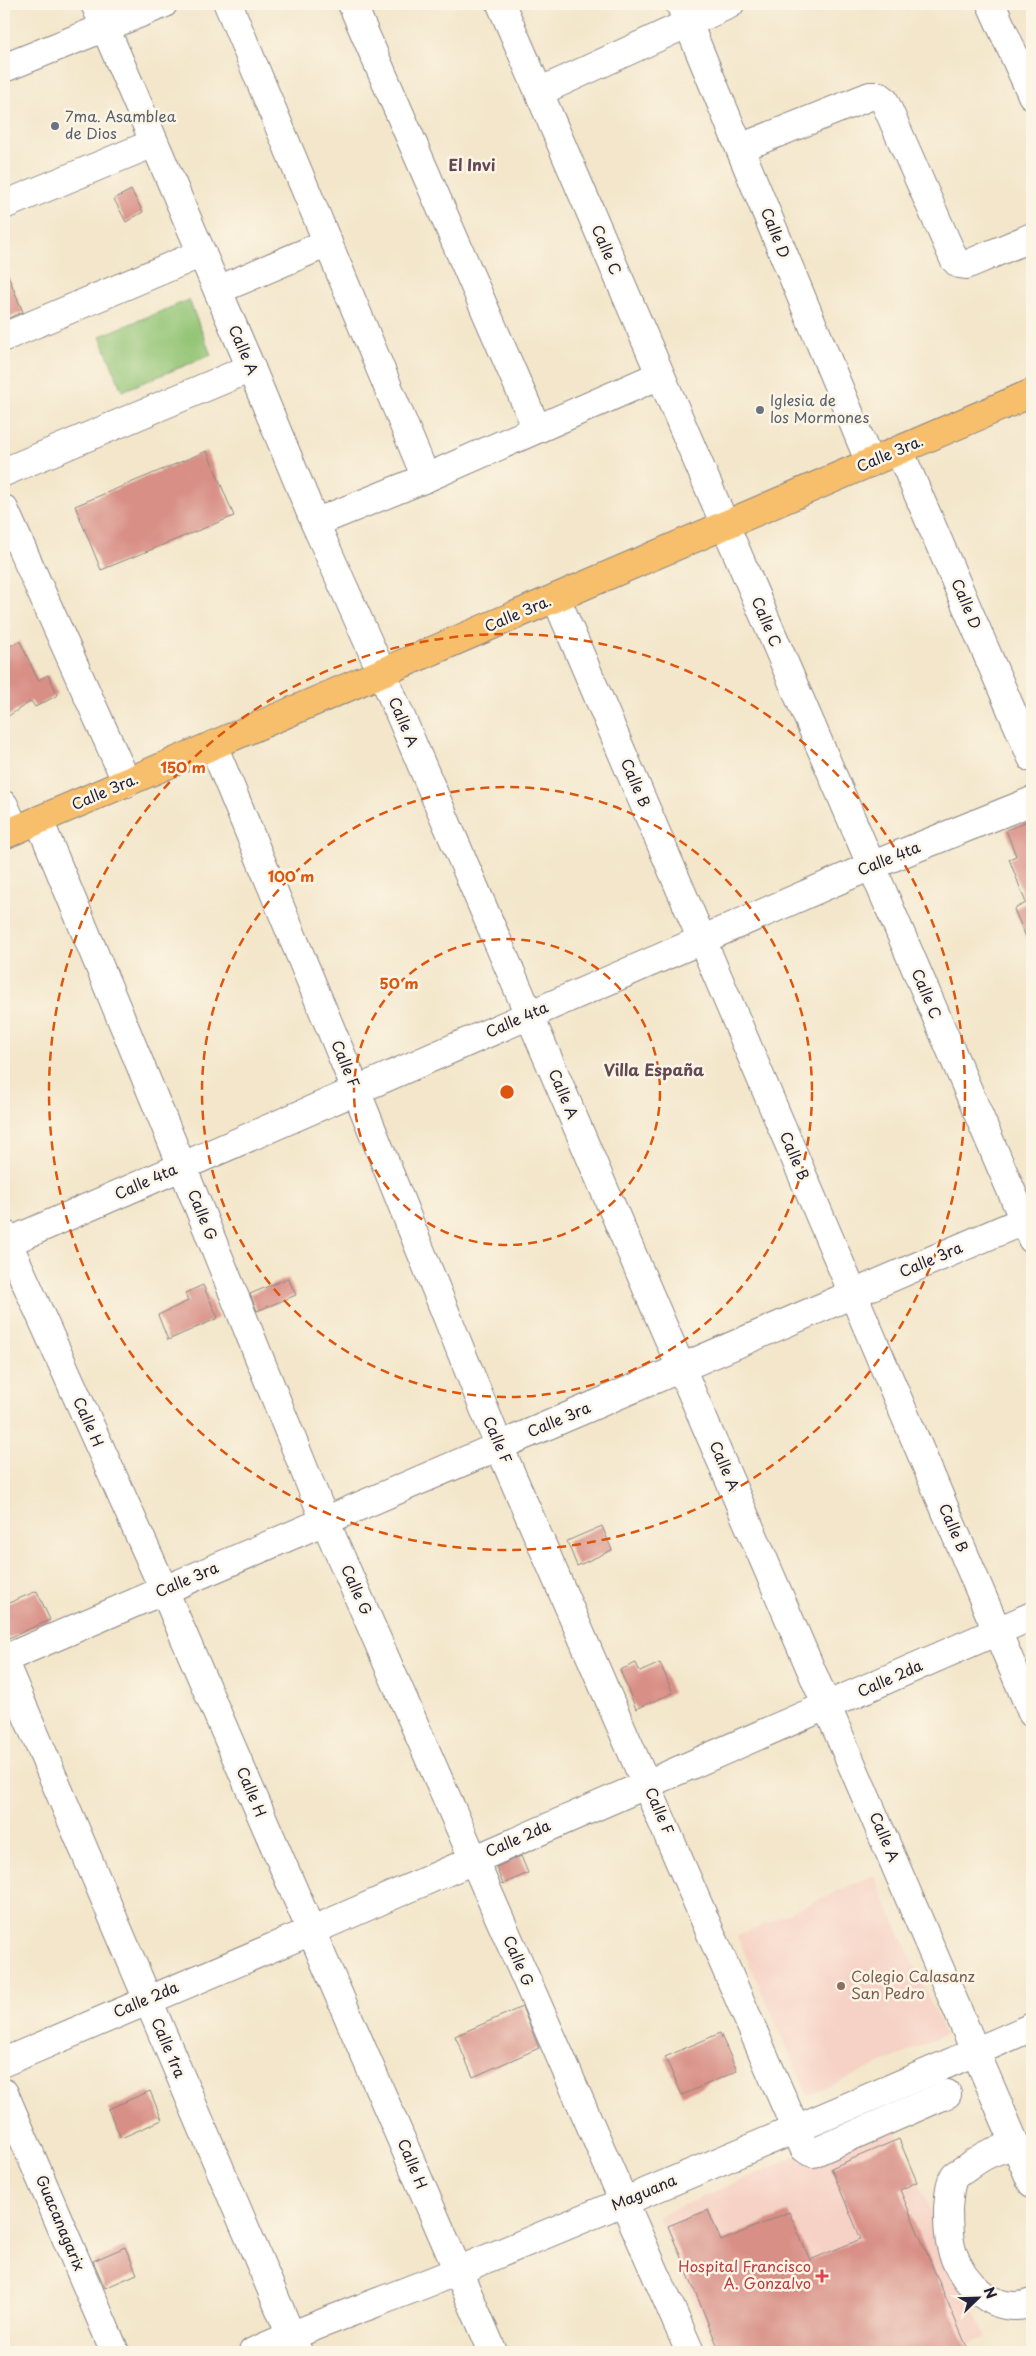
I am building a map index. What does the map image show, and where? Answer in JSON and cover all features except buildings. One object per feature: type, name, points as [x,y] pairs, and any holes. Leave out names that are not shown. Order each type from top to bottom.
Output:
[{"type":"main road","name":"Calle 3ra.","points":[[19,829],[1032,393]]},
{"type":"street","points":[[4,68],[100,16],[163,4]]},
{"type":"street","points":[[228,4],[426,478]]},
{"type":"street","points":[[352,4],[537,429]]},
{"type":"street","name":"Calle C","points":[[501,4],[871,866],[1029,1225]]},
{"type":"street","points":[[539,92],[684,13],[730,4]]},
{"type":"street","points":[[991,4],[1032,95]]},
{"type":"street","name":"Calle D","points":[[684,13],[870,463]]},
{"type":"street","name":"Calle A","points":[[100,16],[218,290],[315,524],[382,673],[1032,2183]]},
{"type":"street","points":[[740,148],[870,96],[879,96],[884,100],[954,259],[959,264],[966,264],[1032,237]]},
{"type":"street","points":[[4,205],[154,143]]},
{"type":"street","points":[[218,290],[328,243]]},
{"type":"street","points":[[4,337],[202,254]]},
{"type":"street","points":[[4,472],[251,368]]},
{"type":"street","points":[[315,524],[426,478],[660,375]]},
{"type":"street","name":"Calle D","points":[[899,450],[1032,758]]},
{"type":"street","points":[[4,509],[10,539],[127,783]]},
{"type":"street","name":"Calle B","points":[[556,598],[1032,1713]]},
{"type":"street","name":"Calle F","points":[[213,745],[356,1090],[499,1446],[804,2148],[813,2153],[947,2094]]},
{"type":"street","name":"Calle 4ta","points":[[5,1240],[182,1166],[871,866],[1032,801]]},
{"type":"street","name":"Calle G","points":[[4,805],[19,829],[182,1166],[325,1521],[474,1858],[622,2203],[690,2352]]},
{"type":"street","name":"Calle 3ra","points":[[4,1660],[853,1294],[1029,1225]]},
{"type":"street","name":"Calle H","points":[[5,1240],[164,1590],[493,2352]]},
{"type":"street","name":"Calle 2da","points":[[4,2062],[311,1931],[474,1858],[1032,1616]]},
{"type":"street","name":"Calle 1ra","points":[[4,1660],[294,2344]]},
{"type":"street","name":"Maguana","points":[[254,2352],[294,2344],[458,2271],[622,2203],[1032,2027]]},
{"type":"street","name":"Guacanagarix","points":[[4,2094],[115,2352]]},
{"type":"street","points":[[1016,2145],[987,2153],[955,2176],[949,2197],[948,2226],[952,2251],[963,2274],[981,2294],[1000,2305],[1025,2306],[1032,2303]]},
{"type":"shaded area","name":"Colegio Calasanz San Pedro","points":[[874,1875],[945,2035],[808,2096],[737,1936]]},
{"type":"shaded area","name":"Hospital Francisco A. Gonzalvo","points":[[890,2116],[986,2337],[950,2352],[716,2352],[658,2216]]},
{"type":"green space","points":[[189,300],[211,355],[122,391],[100,336]]},
{"type":"place","name":"7ma. Asamblea de Dios","points":[[55,126]]},
{"type":"place","name":"Iglesia de los Mormones","points":[[760,410]]},
{"type":"place","name":"Colegio Calasanz San Pedro","points":[[841,1986]]},
{"type":"place","name":"Hospital Francisco A. Gonzalvo","points":[[822,2276]]},
{"type":"district","name":"El Invi","points":[[472,165]]},
{"type":"district","name":"Villa España","points":[[654,1070]]}]
